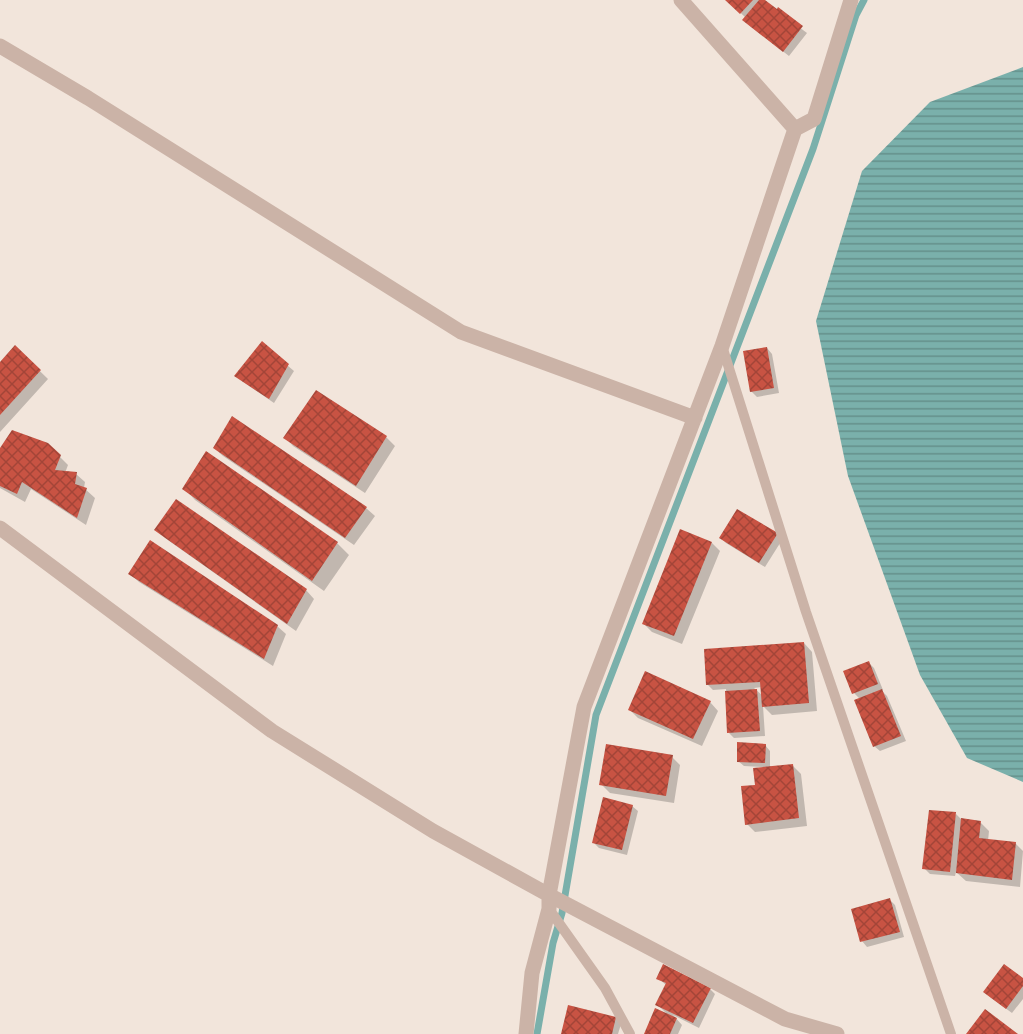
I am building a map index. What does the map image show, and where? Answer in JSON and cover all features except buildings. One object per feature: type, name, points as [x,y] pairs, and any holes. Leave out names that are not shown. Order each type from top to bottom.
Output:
[{"type":"street","points":[[681,0],[795,129]]},
{"type":"street","points":[[526,1034],[532,973],[549,902],[584,707],[722,346],[795,129],[814,119],[851,0]]},
{"type":"street","points":[[0,46],[88,98],[461,332],[695,418]]},
{"type":"street","points":[[0,528],[272,731],[549,902],[785,1019],[837,1034]]},
{"type":"lane","points":[[722,346],[806,612],[951,1034]]},
{"type":"lane","points":[[549,902],[605,988],[630,1034]]},
{"type":"water","points":[[1023,67],[1023,782],[967,758],[920,675],[848,476],[816,321],[862,171],[930,102]]},
{"type":"waterway","points":[[537,1034],[553,943],[562,913],[596,715],[813,149],[856,15],[864,0]]}]
